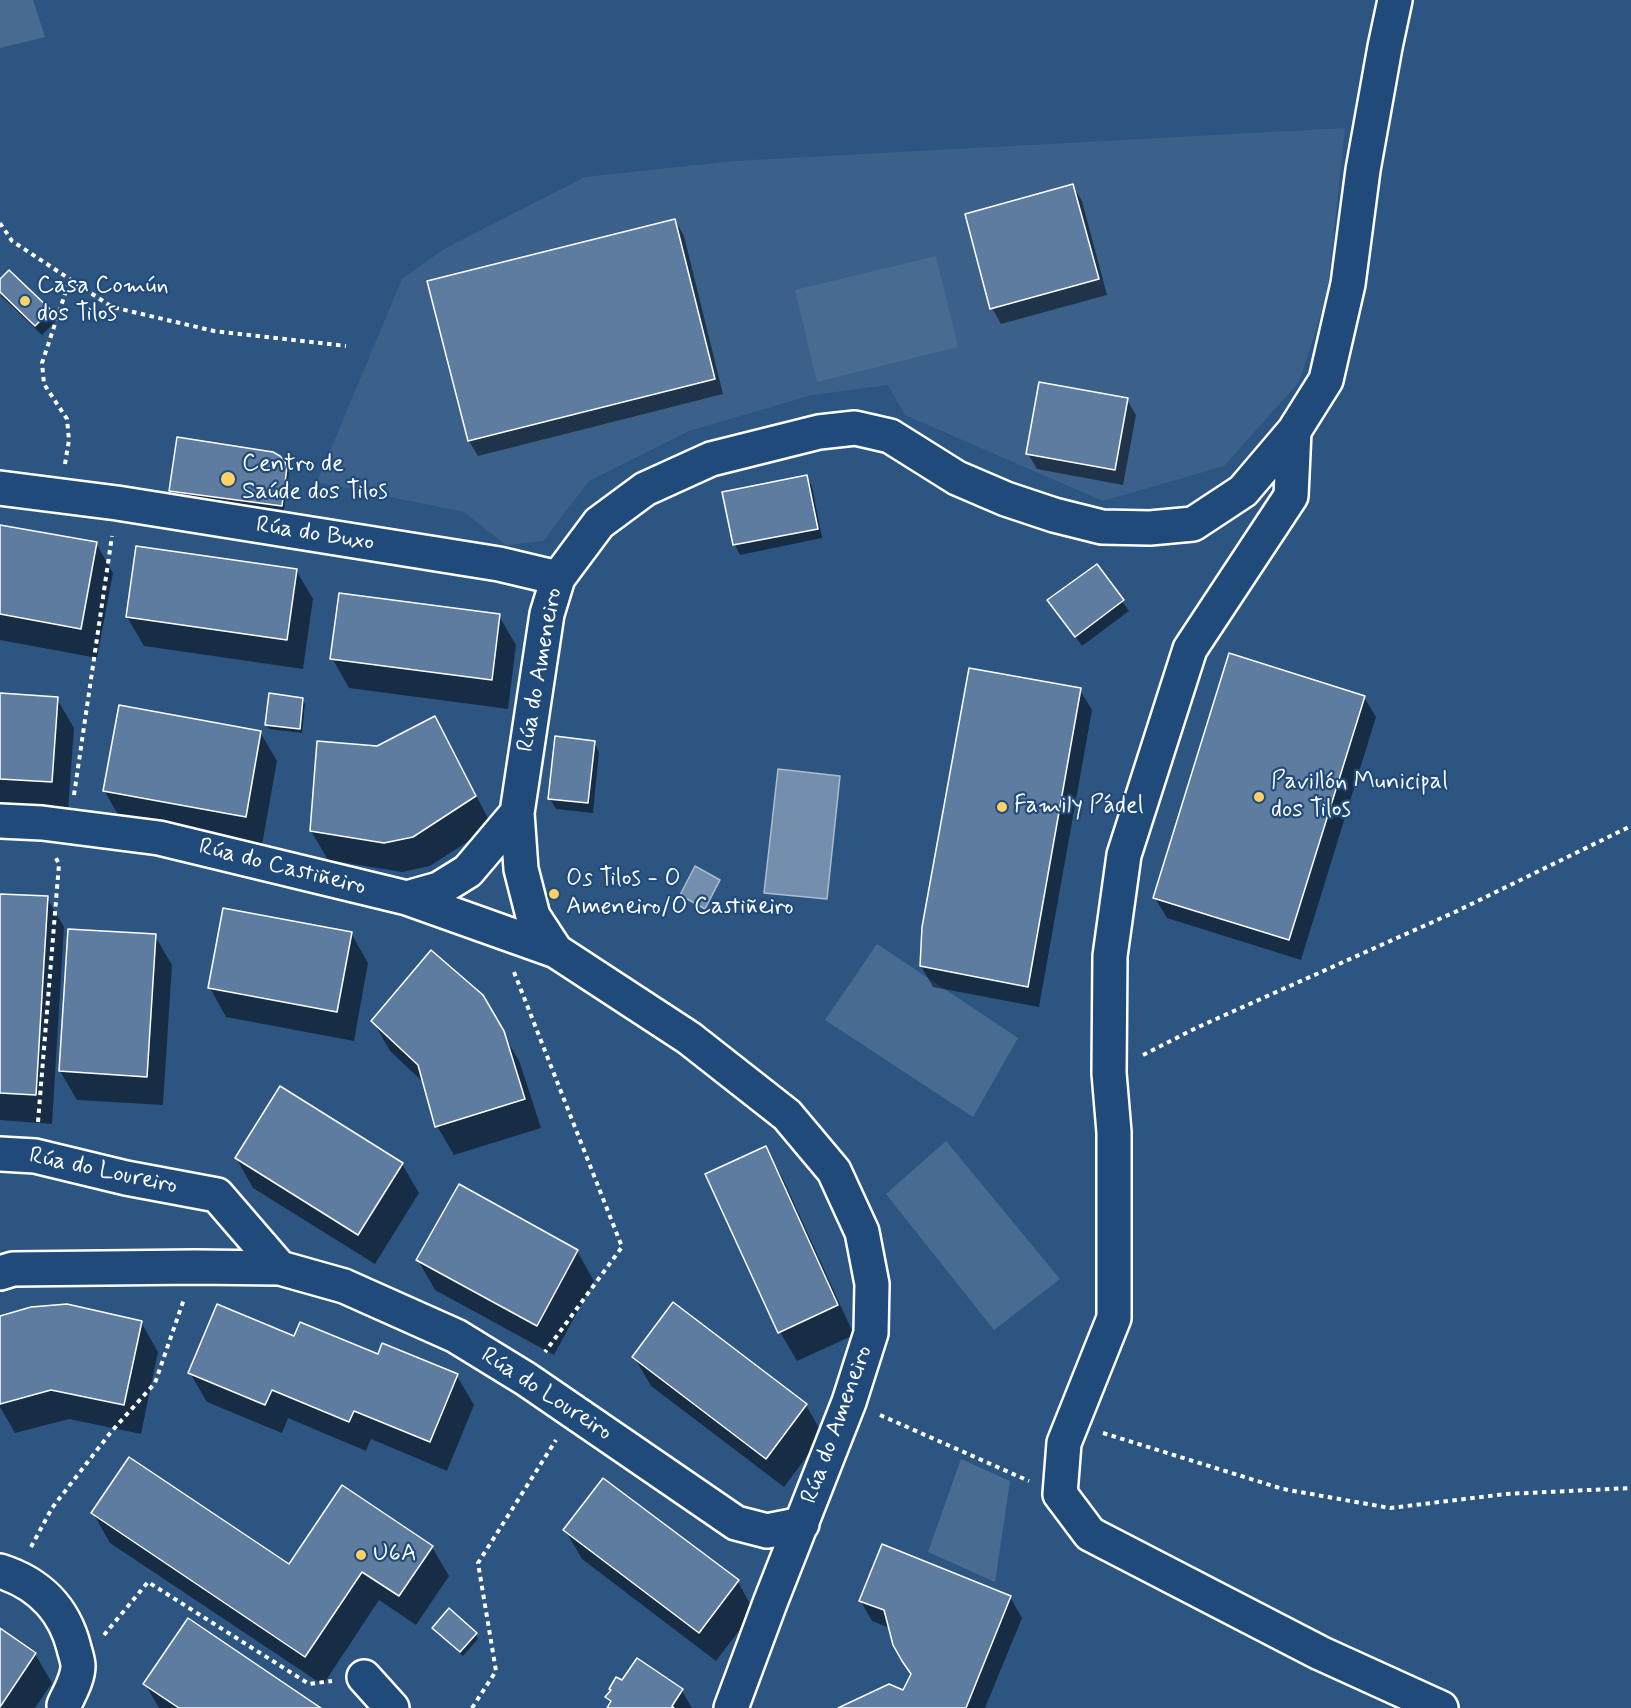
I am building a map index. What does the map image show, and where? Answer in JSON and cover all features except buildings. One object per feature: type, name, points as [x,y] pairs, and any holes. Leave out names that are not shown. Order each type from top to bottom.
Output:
[{"type":"street","name":"Rúa do Ameneiro","points":[[732,1708],[770,1603],[849,1402],[871,1333],[872,1284],[862,1232],[834,1171],[787,1115],[689,1038],[556,951],[533,916],[521,869],[517,813],[547,614],[558,578],[599,523],[645,489],[711,459],[819,432],[855,428],[890,436],[957,478],[1006,499],[1054,515],[1102,527],[1150,528],[1193,524],[1243,491],[1294,431],[1326,380],[1348,284],[1363,170],[1395,0]]},
{"type":"street","points":[[1294,431],[1292,496],[1190,649],[1124,855],[1110,956],[1109,1073],[1114,1132],[1114,1318],[1064,1443],[1060,1494],[1090,1534],[1320,1653],[1441,1708]]},
{"type":"street","name":"Rúa do Buxo","points":[[0,488],[117,503],[499,564],[558,578]]},
{"type":"street","points":[[407,898],[439,888],[468,871],[517,813]]},
{"type":"street","name":"Rúa do Castiñeiro","points":[[0,821],[42,823],[159,838],[407,898],[556,951]]},
{"type":"street","name":"Rúa do Loureiro","points":[[0,1154],[35,1156],[126,1178],[217,1195],[280,1268]]},
{"type":"street","name":"Rúa do Loureiro","points":[[0,1273],[13,1269],[280,1268],[344,1286],[456,1336],[526,1379],[736,1523],[767,1531],[802,1524]]},
{"type":"street","points":[[7,1574],[43,1593],[62,1617],[72,1640],[78,1666],[69,1707]]},
{"type":"street","points":[[364,1677],[392,1708]]},
{"type":"path","points":[[0,223],[12,241],[112,307],[214,331],[346,346]]},
{"type":"path","points":[[69,440],[67,419],[44,384],[42,363],[70,279]]},
{"type":"path","points":[[35,1156],[59,864],[42,823],[72,804],[117,503]]},
{"type":"path","points":[[1109,1073],[1196,1028],[1455,912],[1631,826]]},
{"type":"path","points":[[526,1002],[622,1247],[544,1354]]},
{"type":"path","points":[[7,1574],[52,1508],[111,1432],[155,1383],[195,1267]]},
{"type":"path","points":[[872,1411],[1033,1482]]},
{"type":"path","points":[[1072,1424],[1283,1489],[1390,1508],[1506,1494],[1631,1488]]},
{"type":"path","points":[[472,1708],[496,1671],[478,1563],[561,1432]]},
{"type":"path","points":[[78,1666],[148,1582],[309,1684],[364,1677]]},
{"type":"shaded area","points":[[0,0],[33,0],[45,37],[0,48]]},
{"type":"shaded area","points":[[1345,128],[1327,295],[1299,382],[1224,466],[1103,501],[905,415],[888,385],[812,395],[689,431],[589,481],[543,541],[506,545],[464,512],[317,482],[402,279],[444,249],[585,177],[734,161]]},
{"type":"shaded area","points":[[936,256],[958,347],[817,382],[795,290]]},
{"type":"shaded area","points":[[778,769],[840,776],[827,899],[764,893]]},
{"type":"shaded area","points":[[695,866],[720,880],[705,909],[680,895]]},
{"type":"shaded area","points":[[877,944],[1018,1038],[973,1117],[825,1020]]},
{"type":"shaded area","points":[[946,1141],[1060,1279],[994,1330],[886,1194]]},
{"type":"shaded area","points":[[961,1459],[1010,1481],[995,1582],[928,1552]]},
{"type":"place","name":"Casa Común dos Tilos","points":[[25,301]]},
{"type":"place","name":"Centro de Saúde dos Tilos","points":[[228,479]]},
{"type":"place","name":"Pavillón Municipal dos Tilos","points":[[1259,797]]},
{"type":"place","name":"Family Pádel","points":[[1002,807]]},
{"type":"place","name":"Os Tilos - O Ameneiro/O Castiñeiro","points":[[554,894]]},
{"type":"place","name":"U6A","points":[[361,1555]]}]
